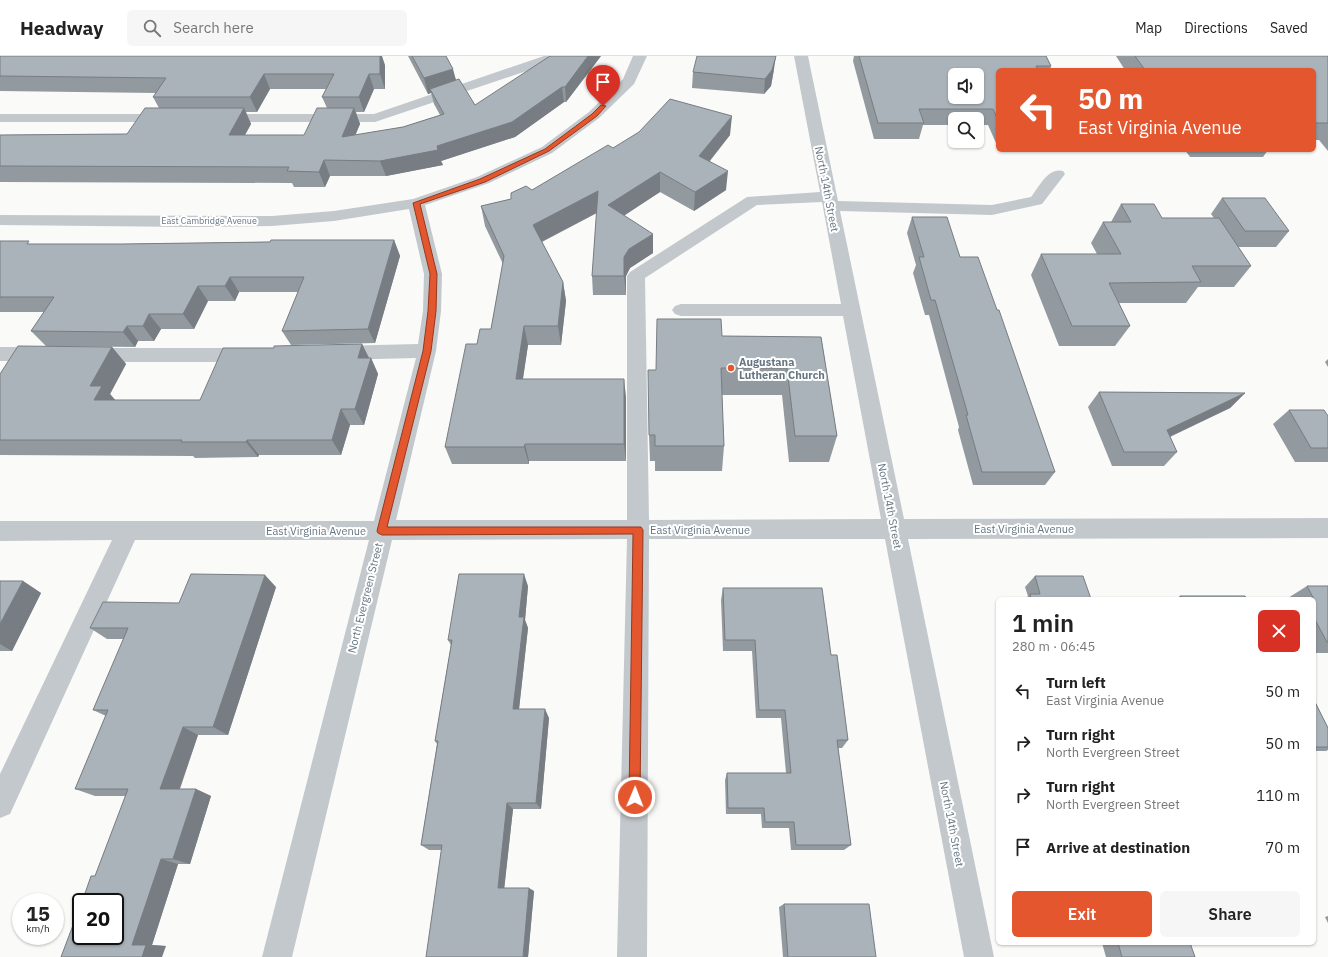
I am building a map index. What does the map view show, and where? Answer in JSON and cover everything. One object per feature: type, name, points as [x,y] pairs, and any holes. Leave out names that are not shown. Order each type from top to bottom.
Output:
[{"type":"street","points":[[204,118],[375,118],[557,56]]},
{"type":"street","points":[[416,203],[482,180],[547,150],[594,115],[629,81],[640,56]]},
{"type":"street","name":"North 14th Street","points":[[801,56],[978,957]]},
{"type":"street","points":[[0,118],[180,118]]},
{"type":"street","points":[[632,957],[638,530],[636,276],[752,200],[830,202],[992,210],[1036,201],[1057,174]]},
{"type":"street","name":"East Cambridge Avenue","points":[[0,220],[252,222],[360,213],[416,203]]},
{"type":"street","name":"North Evergreen Street","points":[[277,957],[427,351],[432,311],[433,274],[416,203]]},
{"type":"street","points":[[681,310],[851,310]]},
{"type":"street","points":[[318,353],[427,351]]},
{"type":"street","points":[[0,354],[202,356],[272,354]]},
{"type":"street","name":"East Virginia Avenue","points":[[0,531],[1328,528]]},
{"type":"street","points":[[0,804],[128,531]]},
{"type":"building","points":[[0,56],[380,56],[380,74],[369,74],[359,97],[322,97],[334,74],[264,74],[250,97],[153,97],[166,78],[0,76]]},
{"type":"building","points":[[412,56],[446,56],[453,69],[424,78]]},
{"type":"building","points":[[550,56],[588,56],[565,87],[562,87],[512,122],[437,146],[438,150],[380,161],[324,160],[319,172],[287,171],[289,167],[0,166],[0,135],[127,134],[145,108],[244,108],[229,135],[304,135],[317,108],[354,108],[342,137],[403,127],[444,114],[430,89],[459,79],[475,105]]},
{"type":"building","points":[[697,56],[776,56],[772,70],[765,79],[693,72]]},
{"type":"building","points":[[859,56],[1046,56],[1051,66],[1036,66],[1037,68],[996,68],[996,116],[993,109],[919,109],[924,123],[878,123]]},
{"type":"building","points":[[1135,56],[1328,56],[1328,123],[1316,123],[1316,68],[1144,68]]},
{"type":"building","points":[[670,99],[732,116],[699,156],[728,171],[695,192],[660,172],[608,205],[653,234],[629,249],[624,257],[624,276],[592,276],[598,191],[533,225],[563,282],[558,326],[524,326],[516,379],[624,379],[624,444],[525,444],[524,447],[445,447],[466,344],[477,344],[480,329],[491,329],[504,256],[481,206],[511,199],[511,193],[526,186],[532,190],[608,145],[613,148],[639,132]]},
{"type":"building","points":[[1222,198],[1265,198],[1289,231],[1245,231]]},
{"type":"building","points":[[1121,204],[1154,204],[1162,218],[1219,218],[1251,266],[1192,266],[1201,282],[1109,283],[1130,326],[1072,326],[1041,254],[1121,254],[1103,222],[1131,222]]},
{"type":"building","points":[[912,217],[947,217],[960,257],[978,257],[997,310],[999,310],[1055,472],[982,472],[966,415],[968,415],[935,300],[931,300],[919,257],[924,257]]},
{"type":"building","points":[[271,240],[394,240],[368,329],[282,331],[304,277],[230,277],[225,286],[198,286],[183,314],[149,314],[143,326],[127,326],[123,332],[31,331],[54,297],[0,297],[0,241],[29,241],[27,244],[122,244],[270,242]]},
{"type":"building","points":[[657,319],[721,319],[722,336],[821,337],[837,436],[795,436],[787,368],[721,368],[724,446],[655,446],[655,435],[649,435],[648,370],[656,370]]},
{"type":"building","points":[[362,344],[358,358],[371,358],[355,409],[341,409],[332,440],[181,442],[182,440],[0,440],[0,374],[18,346],[112,347],[90,386],[102,386],[94,400],[200,400],[223,348],[274,348],[274,346]]},
{"type":"building","points":[[1099,392],[1245,393],[1167,430],[1177,452],[1124,452]]},
{"type":"building","points":[[1289,410],[1324,410],[1328,416],[1328,448],[1311,448]]},
{"type":"building","points":[[191,574],[265,575],[213,727],[183,727],[160,789],[196,789],[173,859],[161,859],[132,945],[146,945],[142,957],[61,957],[72,928],[72,945],[124,945],[124,893],[85,893],[91,876],[95,876],[128,789],[75,789],[108,710],[93,710],[128,628],[90,628],[103,602],[179,603]]},
{"type":"building","points":[[459,574],[524,574],[519,617],[524,617],[513,709],[545,709],[536,803],[507,803],[498,888],[529,888],[523,957],[426,957],[442,845],[421,845],[438,741],[435,741],[452,640],[448,640]]},
{"type":"building","points":[[1035,576],[1083,576],[1090,597],[1031,597],[1030,594],[1040,594]]},
{"type":"building","points":[[0,581],[23,581],[0,624]]},
{"type":"building","points":[[1307,586],[1328,586],[1328,642],[1316,622],[1316,597],[1313,597]]},
{"type":"building","points":[[723,588],[822,588],[831,655],[837,655],[848,740],[837,740],[851,845],[796,845],[794,822],[765,822],[764,808],[728,808],[727,773],[791,773],[785,710],[759,710],[755,640],[725,640]]},
{"type":"building","points":[[1180,596],[1246,597],[1180,597]]},
{"type":"building","points":[[1316,704],[1328,728],[1328,747],[1316,747]]},
{"type":"building","points":[[784,904],[869,904],[876,957],[788,957]]},
{"type":"building","points":[[1119,945],[1191,945],[1195,957],[1122,957]]},
{"type":"place","name":"Augustana Lutheran Church","points":[[731,368]]},
{"type":"route","points":[[603,106],[594,115],[547,150],[482,180],[416,203],[433,274],[432,311],[427,351],[382,531],[638,530],[635,797]]}]
